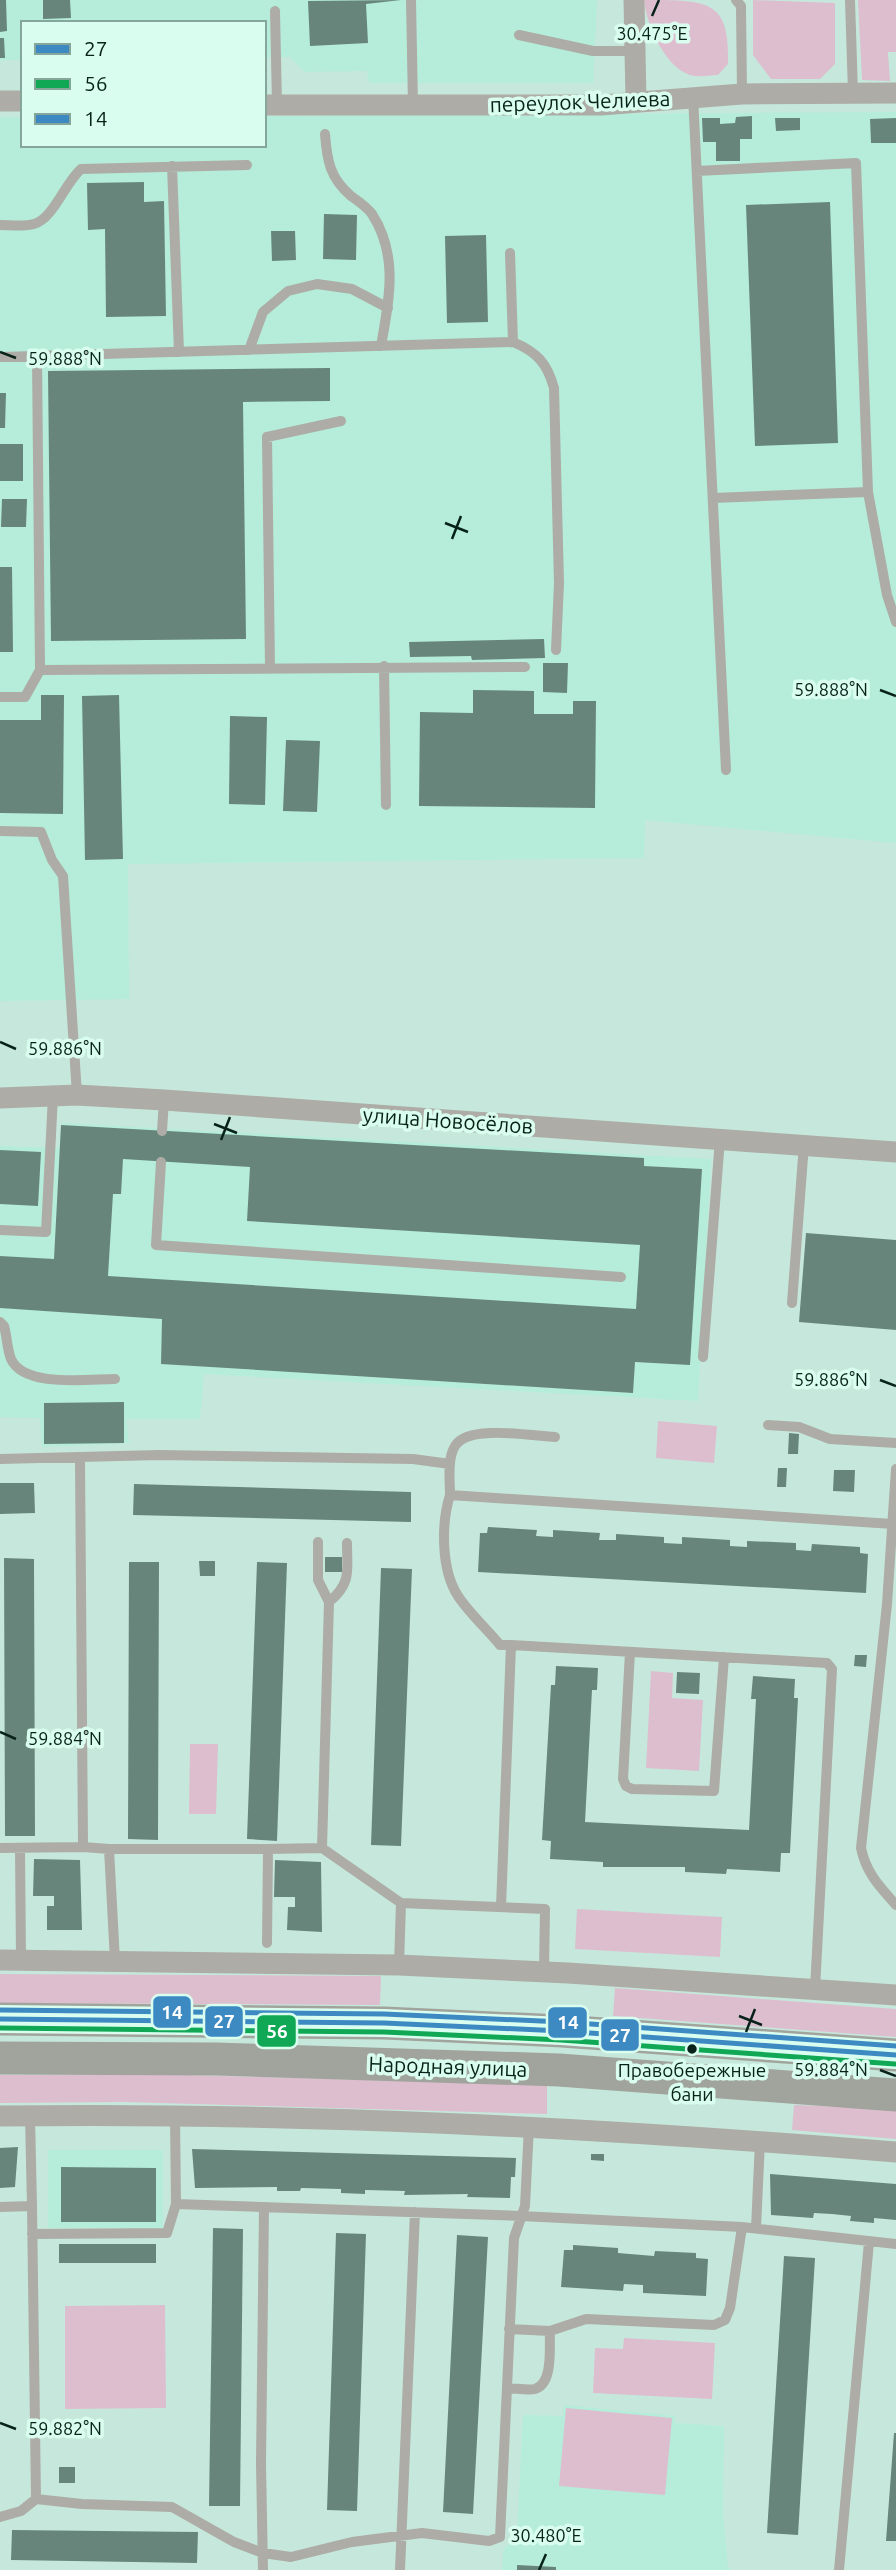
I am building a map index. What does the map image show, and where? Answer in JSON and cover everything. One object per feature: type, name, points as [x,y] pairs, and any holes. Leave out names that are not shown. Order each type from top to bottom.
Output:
[{"type":"main road","name":"Народная улица","points":[[0,2019],[360,2022],[484,2027],[896,2055]]},
{"type":"main road","name":"Народная улица","points":[[0,2058],[216,2059],[559,2070],[896,2095]]},
{"type":"street","points":[[634,0],[636,102]]},
{"type":"street","name":"переулок Челиева","points":[[270,105],[413,106],[636,102],[742,94],[896,93]]},
{"type":"street","points":[[0,101],[21,101]]},
{"type":"street","name":"улица Новосёлов","points":[[0,1098],[77,1095],[164,1100],[896,1152]]},
{"type":"street","points":[[10,1960],[399,1965],[896,1995]]},
{"type":"street","points":[[0,2116],[175,2116],[529,2126],[896,2152]]},
{"type":"lane","points":[[411,0],[413,106]]},
{"type":"lane","points":[[736,0],[741,6],[742,94]]},
{"type":"lane","points":[[850,0],[853,93]]},
{"type":"lane","points":[[270,105],[275,11]]},
{"type":"lane","points":[[519,36],[593,51],[635,51]]},
{"type":"lane","points":[[693,96],[726,770]]},
{"type":"lane","points":[[325,134],[328,168],[339,186],[370,212],[385,241],[391,274],[381,346]]},
{"type":"lane","points":[[697,171],[856,163],[868,492],[887,595],[896,622]]},
{"type":"lane","points":[[0,225],[34,224],[46,217],[68,180],[81,169],[247,165]]},
{"type":"lane","points":[[172,166],[179,352]]},
{"type":"lane","points":[[510,253],[513,342]]},
{"type":"lane","points":[[249,350],[263,312],[288,291],[317,284],[352,289],[388,309]]},
{"type":"lane","points":[[0,357],[513,342],[531,350],[548,367],[554,388],[559,583],[556,650]]},
{"type":"lane","points":[[0,697],[25,697],[40,670],[37,356]]},
{"type":"lane","points":[[270,668],[267,437],[341,421]]},
{"type":"lane","points":[[713,498],[868,492]]},
{"type":"lane","points":[[384,666],[386,805]]},
{"type":"lane","points":[[40,670],[525,667]]},
{"type":"lane","points":[[0,831],[41,832],[52,860],[63,876],[77,1095]]},
{"type":"lane","points":[[0,1230],[46,1232],[52,1096]]},
{"type":"lane","points":[[162,1131],[164,1100]]},
{"type":"lane","points":[[703,1357],[720,1139]]},
{"type":"lane","points":[[792,1303],[804,1144]]},
{"type":"lane","points":[[161,1162],[156,1245],[621,1277]]},
{"type":"lane","points":[[0,1322],[4,1326],[11,1359],[19,1369],[32,1377],[115,1379]]},
{"type":"lane","points":[[768,1425],[799,1427],[830,1438],[896,1443]]},
{"type":"lane","points":[[555,1437],[481,1433],[465,1436],[454,1447],[450,1464],[450,1495],[446,1507],[448,1575],[458,1595],[500,1645],[827,1663],[832,1669],[815,1989]]},
{"type":"lane","points":[[0,1459],[159,1455],[413,1459],[450,1464]]},
{"type":"lane","points":[[80,1458],[83,1847]]},
{"type":"lane","points":[[896,1469],[887,1604],[861,1848],[872,1878],[896,1905]]},
{"type":"lane","points":[[450,1495],[892,1524]]},
{"type":"lane","points":[[318,1542],[318,1580],[329,1602],[322,1848]]},
{"type":"lane","points":[[329,1602],[343,1590],[347,1581],[347,1543]]},
{"type":"lane","points":[[501,1907],[511,1645]]},
{"type":"lane","points":[[630,1652],[623,1779],[625,1786],[632,1789],[707,1793],[714,1791],[717,1784],[724,1657]]},
{"type":"lane","points":[[0,1848],[322,1848],[401,1903],[545,1909],[544,1972]]},
{"type":"lane","points":[[10,1960],[20,1848]]},
{"type":"lane","points":[[109,1849],[115,1961]]},
{"type":"lane","points":[[267,1943],[268,1849]]},
{"type":"lane","points":[[399,1965],[401,1903]]},
{"type":"lane","points":[[30,2116],[36,2499]]},
{"type":"lane","points":[[32,2234],[167,2233],[176,2204],[175,2116]]},
{"type":"lane","points":[[0,2517],[21,2511],[36,2499],[82,2504],[172,2507],[234,2542],[263,2553],[291,2557],[352,2542],[401,2535],[422,2533],[489,2541],[500,2536],[514,2238],[525,2206],[529,2126]]},
{"type":"lane","points":[[757,2228],[760,2141]]},
{"type":"lane","points":[[176,2204],[742,2227],[896,2244]]},
{"type":"lane","points":[[0,2207],[32,2206]]},
{"type":"lane","points":[[263,2570],[261,2464],[264,2207]]},
{"type":"lane","points":[[400,2570],[415,2212]]},
{"type":"lane","points":[[509,2329],[550,2331],[586,2319],[714,2325],[725,2320],[730,2308],[742,2227]]},
{"type":"lane","points":[[839,2570],[869,2242]]},
{"type":"lane","points":[[507,2388],[535,2389],[541,2385],[548,2374],[550,2331]]},
{"type":"shaded area","points":[[0,0],[65,0],[66,21],[21,21],[21,60],[0,60]]},
{"type":"shaded area","points":[[67,0],[597,0],[593,83],[369,83],[367,71],[305,72],[290,57],[266,57],[266,21],[67,21]]},
{"type":"shaded area","points":[[644,0],[685,1],[711,8],[725,27],[728,64],[718,75],[695,76],[685,73],[667,57],[660,46],[649,22]]},
{"type":"shaded area","points":[[753,0],[835,3],[835,64],[820,79],[771,79],[753,55]]},
{"type":"shaded area","points":[[858,0],[896,0],[896,52],[888,52],[890,81],[862,80]]},
{"type":"shaded area","points":[[896,112],[896,843],[645,820],[644,858],[128,864],[129,999],[0,1001],[0,117],[21,117],[21,147],[266,147],[266,116]]},
{"type":"shaded area","points":[[62,1123],[711,1159],[698,1401],[204,1374],[200,1419],[126,1419],[129,1443],[42,1447],[40,1418],[0,1417],[0,1146],[59,1148]]},
{"type":"shaded area","points":[[658,1421],[717,1426],[714,1463],[656,1458]]},
{"type":"shaded area","points":[[651,1671],[673,1673],[672,1698],[703,1700],[699,1771],[646,1768]]},
{"type":"shaded area","points":[[190,1744],[218,1744],[216,1814],[189,1814]]},
{"type":"shaded area","points":[[577,1909],[722,1917],[720,1957],[575,1949]]},
{"type":"shaded area","points":[[0,1974],[381,1976],[380,2005],[0,2003]]},
{"type":"shaded area","points":[[615,1988],[896,2009],[896,2037],[613,2016]]},
{"type":"shaded area","points":[[0,2075],[187,2075],[547,2085],[547,2114],[124,2102],[0,2103]]},
{"type":"shaded area","points":[[794,2105],[896,2109],[896,2139],[792,2130]]},
{"type":"shaded area","points":[[48,2150],[163,2150],[163,2228],[48,2228]]},
{"type":"shaded area","points":[[165,2305],[166,2408],[65,2409],[65,2306]]},
{"type":"shaded area","points":[[624,2338],[715,2343],[712,2399],[593,2393],[595,2348],[623,2349]]},
{"type":"shaded area","points":[[564,2405],[675,2416],[675,2423],[724,2426],[723,2516],[728,2567],[731,2570],[502,2570],[503,2551],[517,2534],[523,2415],[563,2416]]},
{"type":"shaded area","points":[[566,2408],[672,2418],[665,2495],[559,2486]]},
{"type":"building","points":[[0,0],[6,0],[7,31],[0,32]]},
{"type":"building","points":[[43,0],[70,0],[71,18],[43,19]]},
{"type":"building","points":[[401,0],[366,4],[368,43],[310,46],[308,1]]},
{"type":"building","points":[[0,38],[4,38],[5,58],[0,58]]},
{"type":"building","points":[[752,116],[752,139],[740,139],[740,161],[716,161],[716,142],[703,142],[702,118],[720,118],[720,124],[735,123],[736,117]]},
{"type":"building","points":[[775,118],[800,118],[800,130],[776,131]]},
{"type":"building","points":[[896,118],[896,143],[871,143],[870,119]]},
{"type":"building","points":[[144,182],[144,202],[164,201],[166,316],[106,317],[105,229],[88,230],[87,183]]},
{"type":"building","points":[[830,202],[838,443],[755,446],[746,205]]},
{"type":"building","points":[[324,214],[357,215],[356,260],[323,259]]},
{"type":"building","points":[[271,231],[295,231],[296,260],[272,261]]},
{"type":"building","points":[[486,235],[488,322],[447,323],[445,236]]},
{"type":"building","points":[[330,368],[330,401],[243,402],[246,639],[51,641],[48,371]]},
{"type":"building","points":[[0,393],[6,393],[5,428],[0,428]]},
{"type":"building","points":[[0,444],[23,444],[23,481],[0,481]]},
{"type":"building","points":[[2,499],[27,499],[26,527],[1,527]]},
{"type":"building","points":[[0,567],[12,567],[13,652],[0,652]]},
{"type":"building","points":[[544,639],[545,658],[472,660],[471,656],[410,657],[409,642]]},
{"type":"building","points":[[543,663],[568,663],[567,693],[543,692]]},
{"type":"building","points":[[473,690],[534,691],[534,714],[573,714],[573,701],[596,701],[595,808],[419,806],[420,712],[473,713]]},
{"type":"building","points":[[41,695],[64,695],[63,814],[0,813],[0,720],[41,720]]},
{"type":"building","points":[[119,695],[123,859],[85,860],[82,696]]},
{"type":"building","points":[[230,716],[267,717],[265,805],[229,804]]},
{"type":"building","points":[[286,740],[320,741],[317,812],[283,811]]},
{"type":"building","points":[[61,1125],[644,1158],[644,1166],[702,1169],[690,1365],[635,1362],[633,1393],[161,1364],[162,1319],[0,1308],[0,1256],[54,1259]],"holes":[[[123,1159],[250,1167],[247,1221],[640,1245],[636,1309],[108,1276],[113,1194],[121,1194]]]},
{"type":"building","points":[[0,1150],[41,1152],[38,1206],[0,1204]]},
{"type":"building","points":[[806,1233],[896,1240],[896,1330],[799,1322]]},
{"type":"building","points":[[124,1402],[124,1443],[44,1444],[44,1403]]},
{"type":"building","points":[[789,1433],[799,1434],[798,1454],[788,1454]]},
{"type":"building","points":[[778,1468],[787,1468],[786,1487],[777,1487]]},
{"type":"building","points":[[834,1470],[855,1470],[854,1492],[833,1491]]},
{"type":"building","points":[[0,1483],[34,1483],[35,1513],[0,1514]]},
{"type":"building","points":[[134,1484],[411,1492],[411,1522],[133,1515]]},
{"type":"building","points":[[488,1527],[537,1530],[536,1536],[553,1537],[553,1530],[600,1533],[599,1540],[616,1540],[616,1534],[664,1537],[664,1543],[682,1544],[682,1537],[730,1540],[730,1546],[747,1547],[747,1541],[796,1543],[796,1550],[811,1551],[812,1544],[860,1547],[860,1553],[868,1554],[866,1593],[478,1572],[480,1533],[487,1533]]},
{"type":"building","points":[[325,1557],[342,1557],[342,1572],[325,1572]]},
{"type":"building","points":[[4,1558],[34,1559],[35,1836],[5,1836]]},
{"type":"building","points":[[199,1561],[215,1561],[215,1576],[200,1576]]},
{"type":"building","points":[[129,1562],[159,1562],[158,1840],[128,1839]]},
{"type":"building","points":[[257,1562],[287,1563],[277,1841],[247,1839]]},
{"type":"building","points":[[381,1568],[412,1569],[401,1846],[371,1845]]},
{"type":"building","points":[[855,1655],[867,1655],[866,1667],[854,1666]]},
{"type":"building","points":[[556,1666],[598,1668],[597,1690],[592,1690],[585,1822],[749,1830],[756,1699],[751,1699],[753,1676],[795,1679],[794,1698],[798,1698],[790,1853],[781,1853],[780,1872],[727,1869],[726,1874],[685,1872],[685,1867],[603,1867],[603,1862],[550,1859],[551,1841],[542,1840],[551,1685],[555,1685]]},
{"type":"building","points":[[677,1672],[700,1673],[699,1694],[676,1693]]},
{"type":"building","points":[[34,1859],[80,1860],[82,1930],[47,1930],[47,1906],[54,1906],[54,1896],[33,1896]]},
{"type":"building","points":[[275,1860],[321,1862],[322,1932],[287,1930],[288,1907],[295,1907],[295,1897],[274,1897]]},
{"type":"building","points":[[18,2147],[15,2187],[0,2188],[0,2148]]},
{"type":"building","points":[[192,2149],[516,2158],[515,2177],[511,2177],[510,2198],[467,2197],[468,2194],[404,2195],[405,2191],[365,2190],[365,2194],[341,2193],[341,2189],[301,2188],[300,2191],[277,2191],[277,2187],[195,2188]]},
{"type":"building","points":[[591,2154],[604,2154],[604,2161],[591,2160]]},
{"type":"building","points":[[61,2167],[156,2168],[156,2222],[61,2222]]},
{"type":"building","points":[[770,2174],[896,2184],[896,2220],[874,2218],[874,2223],[850,2221],[851,2216],[832,2214],[814,2213],[813,2218],[771,2215]]},
{"type":"building","points":[[213,2228],[243,2229],[240,2506],[209,2506]]},
{"type":"building","points":[[336,2233],[366,2234],[357,2511],[327,2510]]},
{"type":"building","points":[[457,2235],[488,2237],[473,2514],[443,2512]]},
{"type":"building","points":[[59,2244],[156,2244],[156,2263],[59,2263]]},
{"type":"building","points":[[573,2245],[618,2248],[618,2253],[654,2256],[655,2251],[696,2253],[696,2258],[708,2259],[706,2296],[643,2293],[643,2285],[624,2284],[623,2291],[561,2287],[564,2250],[573,2250]]},
{"type":"building","points":[[784,2256],[815,2258],[798,2535],[767,2533]]},
{"type":"building","points":[[894,2433],[896,2541],[886,2541]]},
{"type":"building","points":[[59,2467],[75,2467],[75,2483],[59,2483]]},
{"type":"building","points":[[12,2530],[198,2532],[197,2563],[11,2560]]},
{"type":"building","points":[[517,2565],[556,2567],[556,2570],[517,2570]]},
{"type":"transit line","name":"14","points":[[0,2010],[384,2014],[563,2022],[896,2046]]},
{"type":"transit line","name":"27","points":[[0,2019],[384,2023],[562,2031],[896,2055]]},
{"type":"transit line","name":"56","points":[[0,2028],[384,2032],[561,2040],[895,2064]]},
{"type":"place","name":"Правобережные бани","points":[[692,2049]]}]
